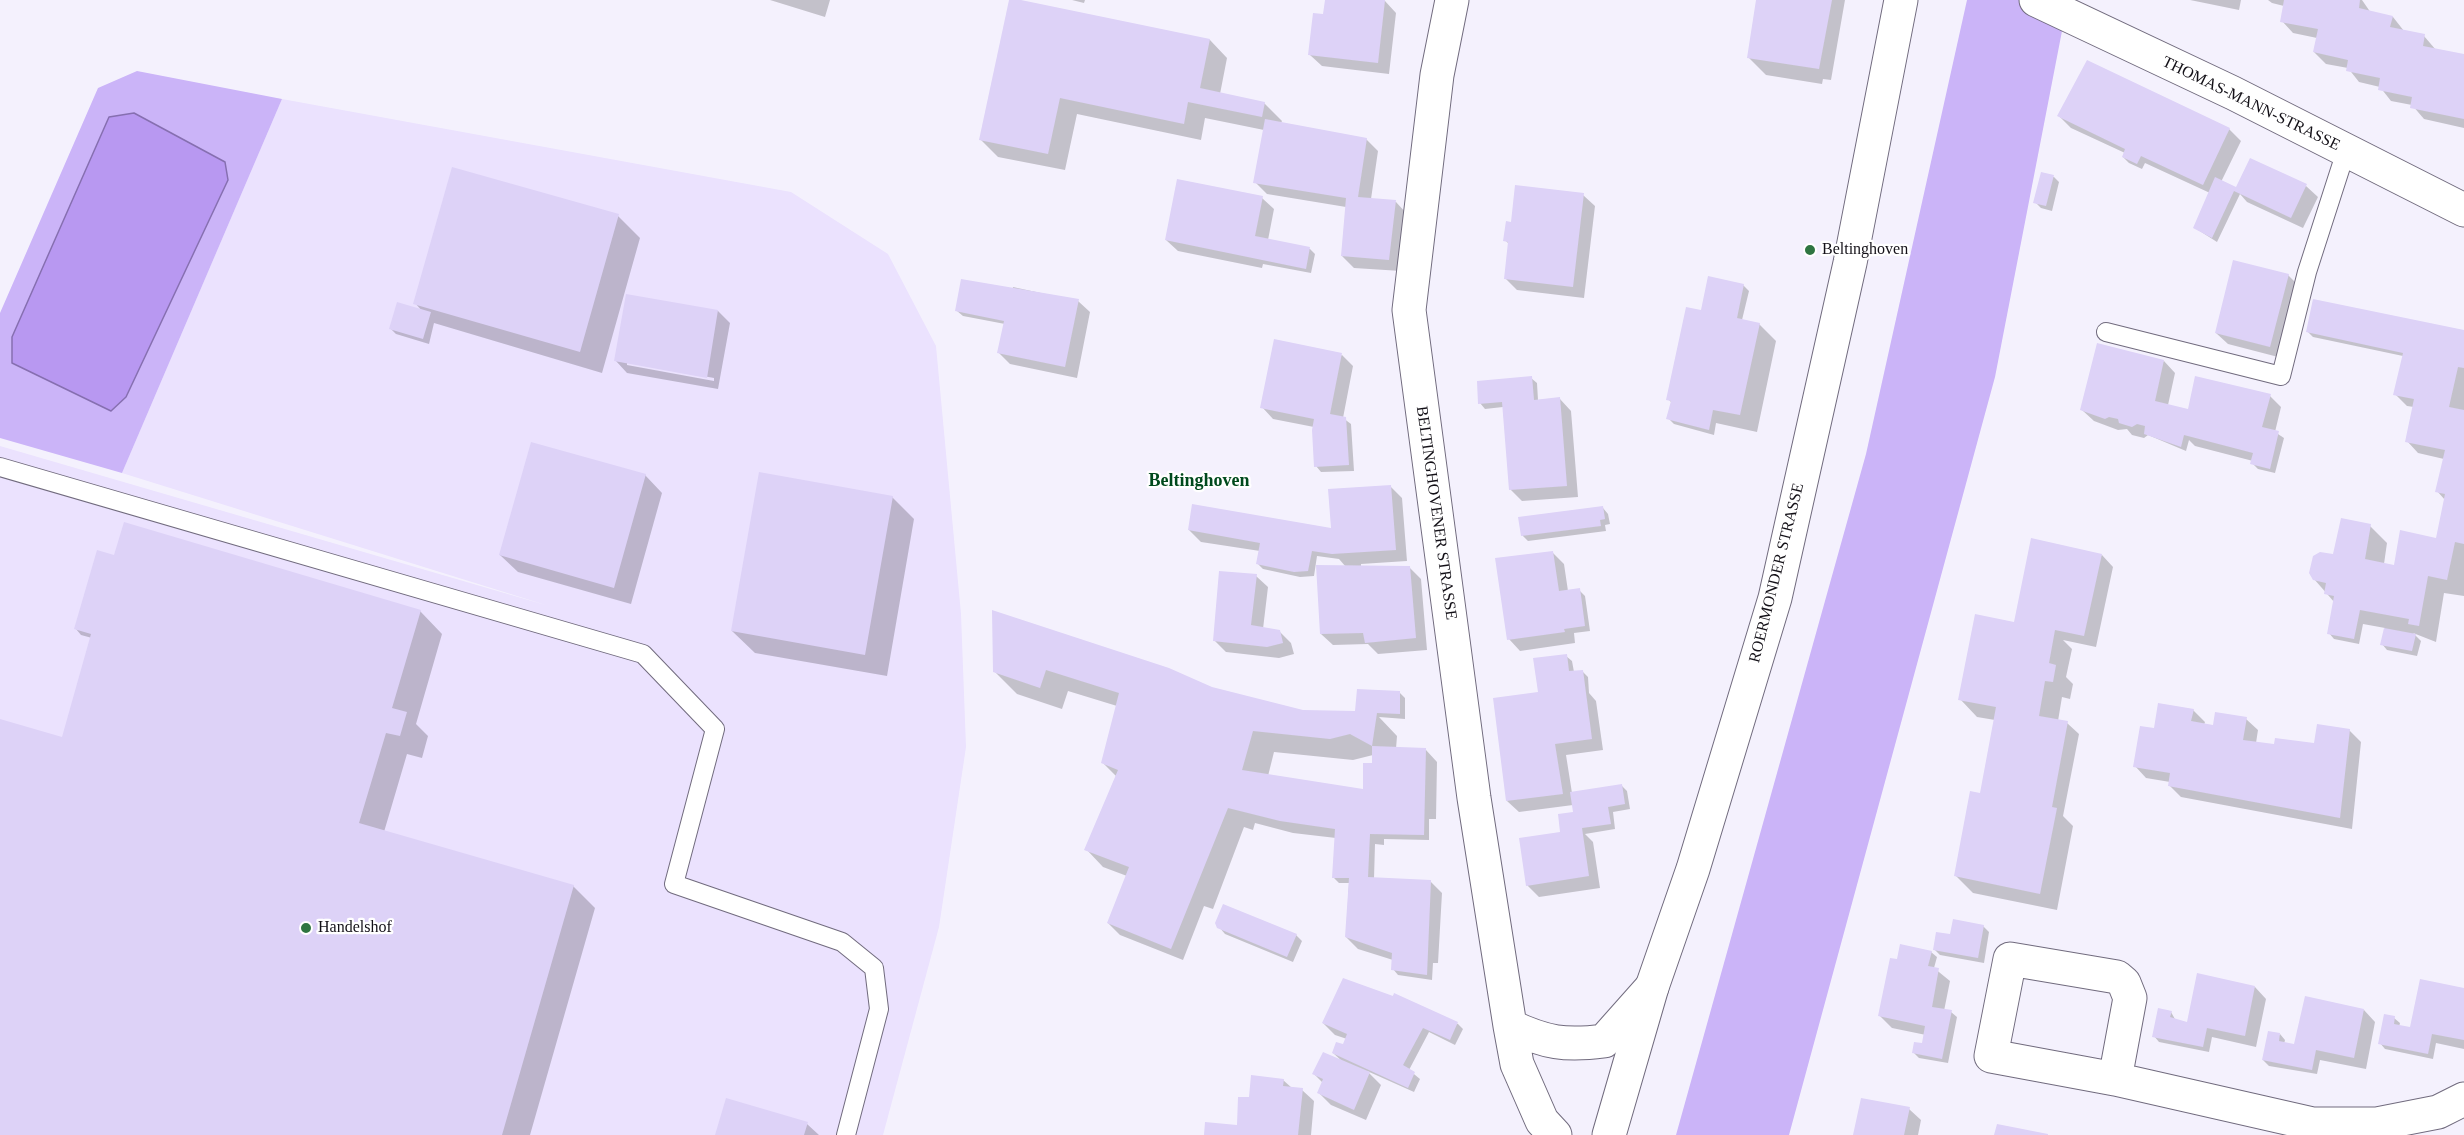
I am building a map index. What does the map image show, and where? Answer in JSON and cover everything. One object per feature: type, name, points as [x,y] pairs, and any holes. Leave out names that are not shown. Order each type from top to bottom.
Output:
[{"type":"street","name":"BELTINGHOVENER STRASSE","points":[[1452,0],[1437,75],[1409,310],[1474,798],[1517,1064],[1523,1135]]},
{"type":"street","name":"ROERMONDER STRASSE","points":[[1609,1135],[1652,987],[1693,869],[1775,598],[1850,263],[1901,0]]},
{"type":"street","name":"THOMAS-MANN-STRASSE","points":[[2036,0],[2233,93],[2464,210]]},
{"type":"street","points":[[2115,1079],[2130,998],[2124,983],[2116,977],[2010,959],[1991,1056],[2115,1079],[2313,1124],[2378,1124],[2438,1112],[2464,1099]]},
{"type":"street","points":[[1510,1026],[1533,1037],[1571,1046],[1604,1041],[1652,987]]},
{"type":"street","name":"BELTINGHOVENER STRASSE","points":[[1517,1064],[1542,1121],[1555,1135]]},
{"type":"lane","points":[[2106,332],[2281,376],[2307,272],[2346,151]]},
{"type":"lane","points":[[0,468],[643,654],[715,729],[674,884],[842,942],[874,968],[879,1009],[846,1135]]},
{"type":"shaded area","points":[[1967,0],[2068,0],[1995,377],[1789,1135],[1676,1135],[1866,454]]},
{"type":"shaded area","points":[[137,71],[282,99],[122,473],[0,438],[0,313],[98,88]],"holes":[[[228,179],[126,397],[111,411],[12,363]]]},
{"type":"shaded area","points":[[282,99],[791,192],[888,254],[936,346],[961,614],[966,747],[939,927],[883,1135],[0,1135],[0,446],[549,606],[122,473]]},
{"type":"shaded area","points":[[134,113],[225,162],[228,180],[126,397],[111,411],[12,363],[12,337],[109,117]]},
{"type":"building","points":[[1009,0],[1021,0],[1210,39],[1200,88],[1265,102],[1262,117],[1188,102],[1184,124],[1060,98],[1048,154],[979,140]]},
{"type":"building","points":[[1325,0],[1385,0],[1378,63],[1308,55],[1313,13],[1323,14]]},
{"type":"building","points":[[1756,0],[1832,0],[1819,69],[1747,58]]},
{"type":"building","points":[[2284,0],[2360,0],[2359,8],[2393,16],[2390,27],[2425,34],[2423,46],[2464,54],[2464,119],[2410,108],[2412,97],[2378,90],[2380,78],[2346,71],[2348,60],[2313,52],[2318,29],[2280,22]]},
{"type":"building","points":[[2087,60],[2230,128],[2203,185],[2141,156],[2137,164],[2122,157],[2125,149],[2057,116]]},
{"type":"building","points":[[1265,119],[1367,138],[1358,197],[1396,200],[1389,260],[1341,256],[1346,198],[1253,183]]},
{"type":"building","points":[[2250,158],[2307,184],[2291,218],[2234,191],[2212,238],[2193,228],[2215,177],[2236,187]]},
{"type":"building","points":[[452,167],[619,214],[580,352],[413,304]]},
{"type":"building","points":[[2041,172],[2054,175],[2046,206],[2033,203]]},
{"type":"building","points":[[1177,179],[1263,196],[1255,236],[1310,247],[1306,269],[1165,240]]},
{"type":"building","points":[[1515,185],[1584,193],[1573,287],[1504,279],[1508,242],[1503,241],[1506,221],[1511,222]]},
{"type":"building","points":[[2233,260],[2289,274],[2270,347],[2215,333]]},
{"type":"building","points":[[1708,276],[1744,284],[1737,318],[1760,323],[1740,415],[1713,410],[1709,430],[1666,419],[1671,401],[1666,400],[1686,307],[1701,310]]},
{"type":"building","points":[[961,279],[1079,299],[1065,367],[997,353],[1004,321],[955,311]]},
{"type":"building","points":[[626,294],[718,310],[707,378],[614,361]]},
{"type":"building","points":[[2313,299],[2464,330],[2464,368],[2458,367],[2449,407],[2464,410],[2464,544],[2455,542],[2447,580],[2428,576],[2419,626],[2408,624],[2409,619],[2360,610],[2354,639],[2327,634],[2334,596],[2324,594],[2326,583],[2313,580],[2309,573],[2313,556],[2320,552],[2333,554],[2341,518],[2371,524],[2365,559],[2394,565],[2400,530],[2436,538],[2445,494],[2435,492],[2445,450],[2405,442],[2414,399],[2393,395],[2403,353],[2306,332]]},
{"type":"building","points":[[397,302],[431,312],[423,339],[389,329]]},
{"type":"building","points":[[1274,339],[1342,353],[1330,414],[1346,417],[1349,465],[1314,467],[1312,430],[1314,419],[1260,408]]},
{"type":"building","points":[[2097,343],[2164,360],[2155,401],[2188,409],[2195,376],[2271,394],[2262,427],[2279,431],[2270,469],[2250,464],[2253,453],[2184,435],[2181,447],[2144,434],[2145,426],[2137,424],[2132,427],[2119,423],[2118,419],[2109,417],[2105,419],[2080,410]]},
{"type":"building","points":[[1532,376],[1534,400],[1560,397],[1567,486],[1509,490],[1502,402],[1478,404],[1477,381]]},
{"type":"building","points":[[531,442],[646,474],[614,588],[499,555]]},
{"type":"building","points":[[759,472],[893,496],[865,655],[731,631]]},
{"type":"building","points":[[1391,485],[1396,550],[1332,554],[1312,551],[1308,571],[1294,572],[1256,564],[1260,543],[1188,530],[1192,504],[1331,528],[1328,489]]},
{"type":"building","points":[[1603,506],[1605,519],[1600,520],[1601,526],[1521,536],[1518,517]]},
{"type":"building","name":"Handelshof","points":[[124,522],[421,610],[392,708],[407,712],[400,736],[386,733],[359,823],[574,885],[502,1135],[0,1135],[0,719],[62,737],[91,634],[74,629],[97,550],[114,555]]},
{"type":"building","points":[[2031,538],[2102,554],[2084,636],[2055,630],[2049,663],[2056,665],[2053,682],[2045,681],[2039,716],[2068,721],[2052,807],[2057,808],[2040,894],[1954,876],[1970,791],[1980,793],[1996,707],[1958,700],[1975,614],[2014,622]]},
{"type":"building","points":[[1553,551],[1559,591],[1580,588],[1585,626],[1564,629],[1565,632],[1507,640],[1495,558]]},
{"type":"building","points":[[1316,565],[1410,566],[1416,638],[1365,643],[1363,633],[1320,634]]},
{"type":"building","points":[[1219,571],[1257,574],[1251,625],[1280,630],[1283,643],[1267,647],[1213,641]]},
{"type":"building","points":[[992,610],[1169,668],[1212,687],[1303,710],[1355,711],[1357,689],[1400,691],[1400,714],[1377,713],[1372,746],[1426,748],[1424,835],[1370,834],[1368,877],[1431,880],[1427,975],[1391,970],[1392,953],[1345,937],[1349,878],[1332,878],[1335,829],[1280,821],[1228,808],[1171,949],[1107,923],[1129,867],[1084,850],[1118,770],[1101,763],[1119,693],[1046,670],[1040,688],[993,672]],"holes":[[[1253,731],[1330,739],[1350,734],[1372,746],[1372,763],[1363,763],[1363,789],[1242,770]]]},
{"type":"building","points":[[2384,628],[2416,634],[2412,651],[2380,645]]},
{"type":"building","points":[[1567,654],[1569,671],[1583,670],[1592,739],[1555,744],[1563,794],[1506,801],[1493,698],[1538,692],[1533,658]]},
{"type":"building","points":[[2158,703],[2194,709],[2191,721],[2213,725],[2215,712],[2247,717],[2243,740],[2274,744],[2275,738],[2314,743],[2317,724],[2350,729],[2340,818],[2168,786],[2170,773],[2133,767],[2140,726],[2154,728]]},
{"type":"building","points":[[1622,784],[1625,804],[1608,807],[1611,824],[1582,828],[1589,876],[1526,886],[1519,838],[1560,832],[1558,814],[1573,812],[1570,792]]},
{"type":"building","points":[[1223,904],[1297,934],[1287,957],[1217,928],[1215,923]]},
{"type":"building","points":[[1953,919],[1984,925],[1978,958],[1933,950],[1936,932],[1950,934]]},
{"type":"building","points":[[1900,944],[1932,951],[1928,966],[1939,968],[1932,1007],[1952,1010],[1942,1059],[1912,1053],[1914,1042],[1922,1043],[1925,1026],[1878,1016],[1890,958],[1897,959]]},
{"type":"building","points":[[2197,973],[2255,986],[2245,1036],[2207,1028],[2203,1047],[2152,1037],[2158,1008],[2172,1011],[2170,1017],[2187,1022]]},
{"type":"building","points":[[1343,978],[1393,996],[1394,993],[1458,1022],[1450,1040],[1423,1028],[1403,1065],[1415,1072],[1408,1088],[1332,1053],[1336,1042],[1343,1044],[1347,1034],[1322,1023]]},
{"type":"building","points":[[2420,979],[2464,988],[2464,1040],[2432,1034],[2428,1054],[2378,1044],[2384,1014],[2395,1016],[2394,1024],[2410,1027]]},
{"type":"building","points":[[2305,996],[2364,1009],[2354,1058],[2316,1050],[2312,1070],[2262,1060],[2268,1031],[2280,1033],[2279,1041],[2294,1044]]},
{"type":"building","points":[[1323,1052],[1370,1072],[1354,1110],[1317,1093],[1323,1079],[1312,1074]]},
{"type":"building","points":[[1251,1075],[1284,1079],[1283,1086],[1303,1088],[1298,1135],[1204,1135],[1205,1122],[1237,1125],[1238,1097],[1249,1097]]},
{"type":"building","points":[[726,1098],[808,1122],[804,1135],[715,1135]]},
{"type":"building","points":[[1861,1098],[1910,1107],[1904,1135],[1853,1135]]},
{"type":"building","points":[[1997,1124],[2048,1134],[2048,1135],[1994,1135]]},
{"type":"place","name":"Beltinghoven","points":[[1810,250]]},
{"type":"place","name":"Handelshof","points":[[306,928]]},
{"type":"district","name":"Beltinghoven","points":[[1199,481]]}]
